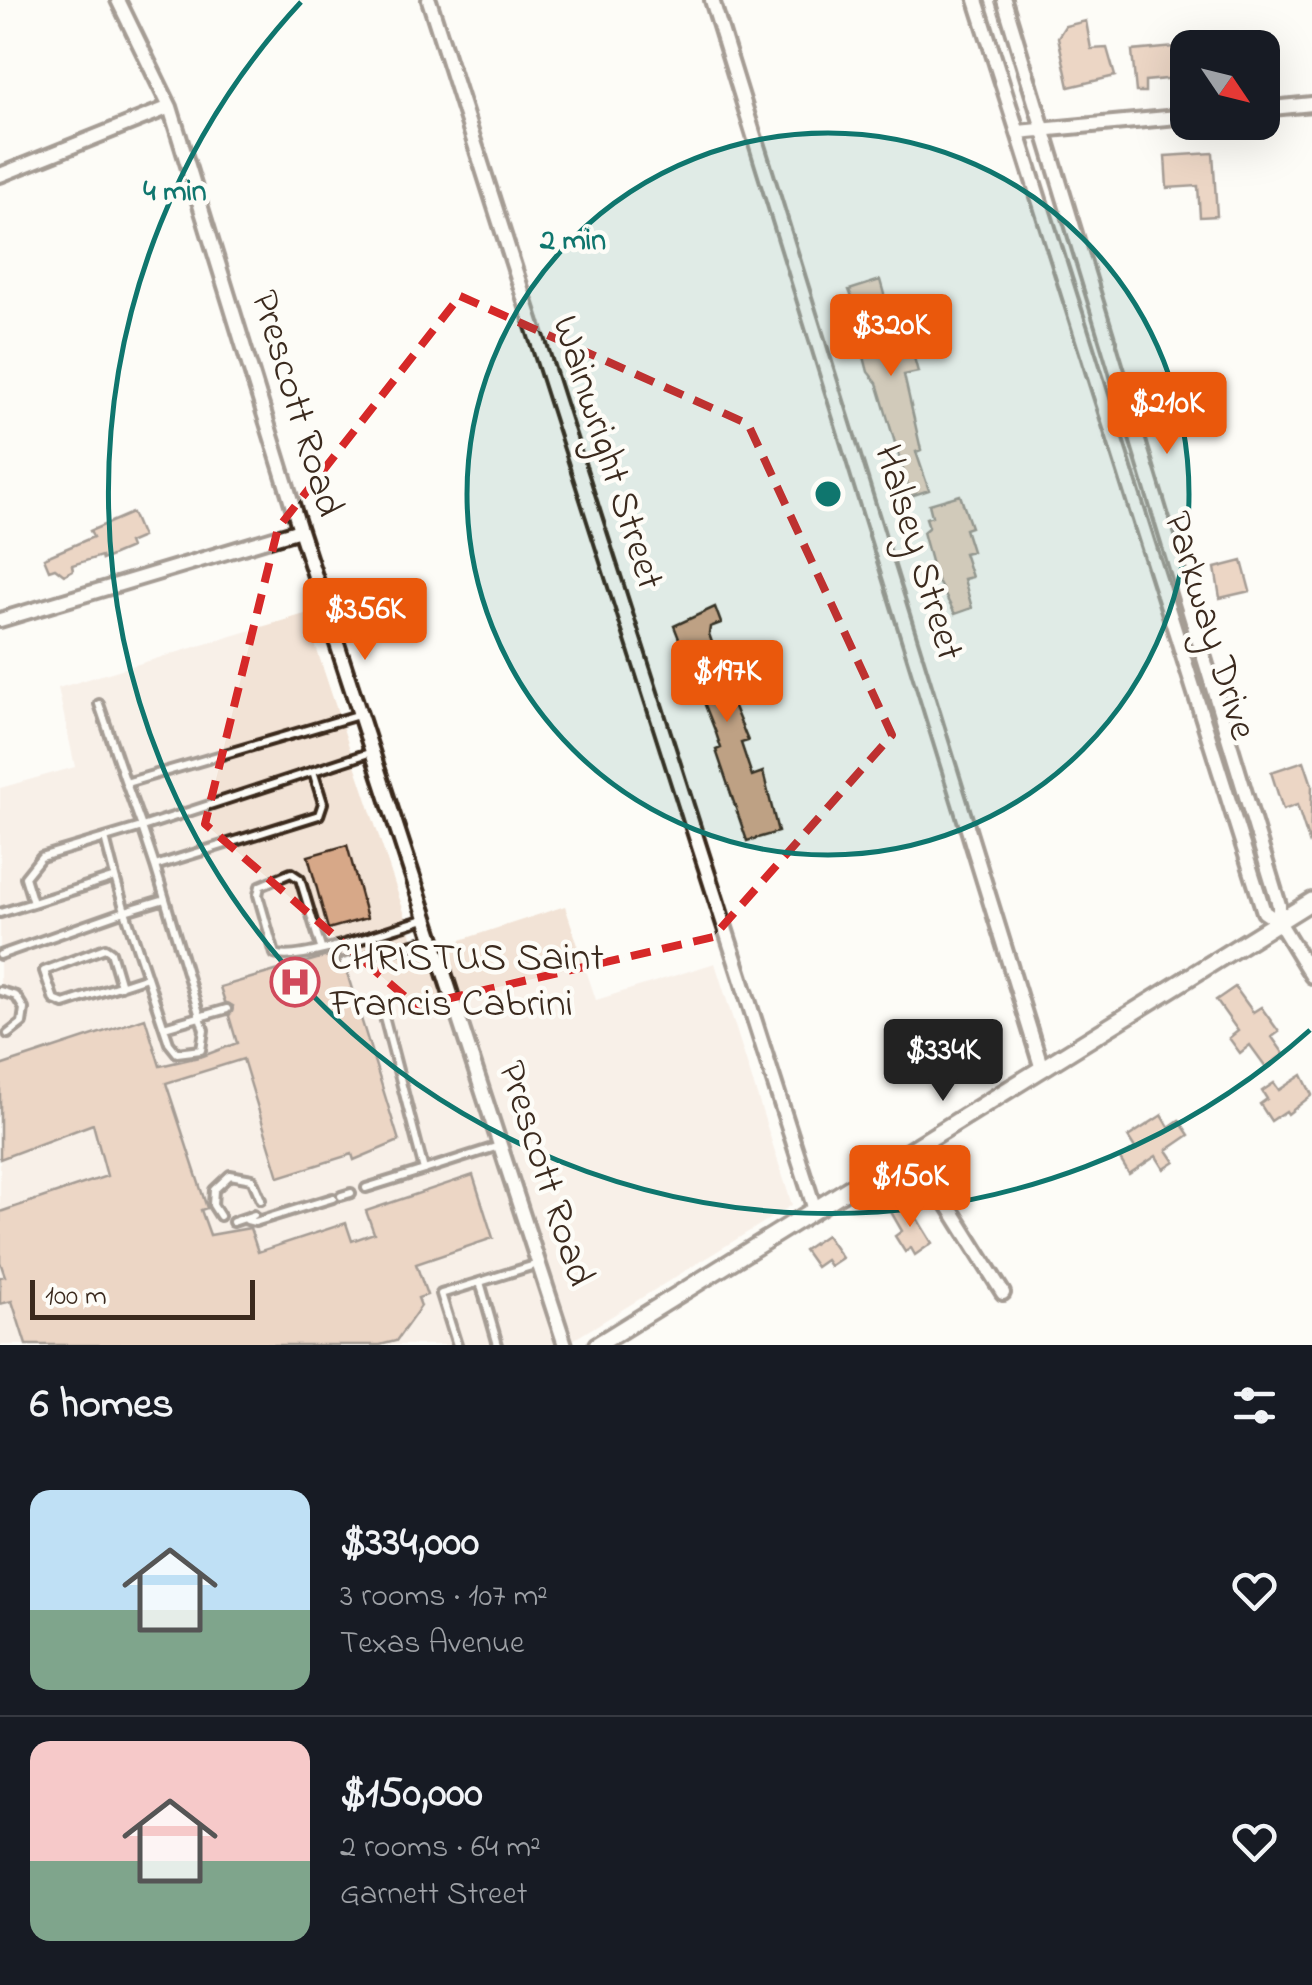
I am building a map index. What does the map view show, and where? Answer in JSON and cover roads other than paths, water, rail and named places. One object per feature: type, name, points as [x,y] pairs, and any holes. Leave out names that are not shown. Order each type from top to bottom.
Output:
[{"type":"street","name":"Prescott Road","points":[[118,0],[170,107],[300,530],[566,1345]]},
{"type":"street","name":"Wainwright Street","points":[[429,0],[815,1210]]},
{"type":"street","name":"Halsey Street","points":[[712,0],[1042,1069]]},
{"type":"street","name":"Parkway Drive","points":[[976,0],[1264,912],[1279,922],[1312,976]]},
{"type":"street","name":"Parkway Drive","points":[[1004,0],[1279,905],[1279,922]]},
{"type":"street","points":[[1280,107],[1312,104]]},
{"type":"street","points":[[0,175],[170,107]]},
{"type":"street","points":[[1018,132],[1170,118]]},
{"type":"street","points":[[0,620],[300,530]]},
{"type":"street","points":[[597,1345],[1312,901]]},
{"type":"street","points":[[913,1149],[1002,1293]]},
{"type":"lane","points":[[99,704],[156,866],[200,1015],[206,1042],[201,1050],[188,1055],[177,1053],[164,1027],[105,838]]},
{"type":"lane","points":[[126,783],[360,714]]},
{"type":"lane","points":[[33,903],[24,877],[40,857],[142,828],[372,752]]},
{"type":"lane","points":[[156,866],[319,814],[322,803],[313,771]]},
{"type":"lane","points":[[320,948],[300,879],[291,874],[260,886],[258,895],[275,954],[285,958],[426,918]]},
{"type":"lane","points":[[0,913],[115,878]]},
{"type":"lane","points":[[0,955],[165,899]]},
{"type":"lane","points":[[347,964],[433,939]]},
{"type":"lane","points":[[121,986],[111,952],[105,948],[44,971],[54,1000],[64,1004],[121,986],[147,977]]},
{"type":"lane","points":[[0,992],[16,996],[24,1009],[22,1024],[8,1034]]},
{"type":"lane","points":[[164,1027],[225,1008]]},
{"type":"lane","points":[[382,1009],[424,1170]]},
{"type":"lane","points":[[366,1188],[500,1146]]},
{"type":"lane","points":[[220,1216],[214,1206],[214,1190],[230,1174],[252,1179],[261,1200]]},
{"type":"lane","points":[[234,1222],[250,1218],[255,1222],[351,1192]]},
{"type":"lane","points":[[457,1345],[441,1294],[539,1264]]},
{"type":"lane","points":[[480,1282],[498,1345]]},
{"type":"place","name":"CHRISTUS Saint Francis Cabrini","points":[[295,982]]}]
